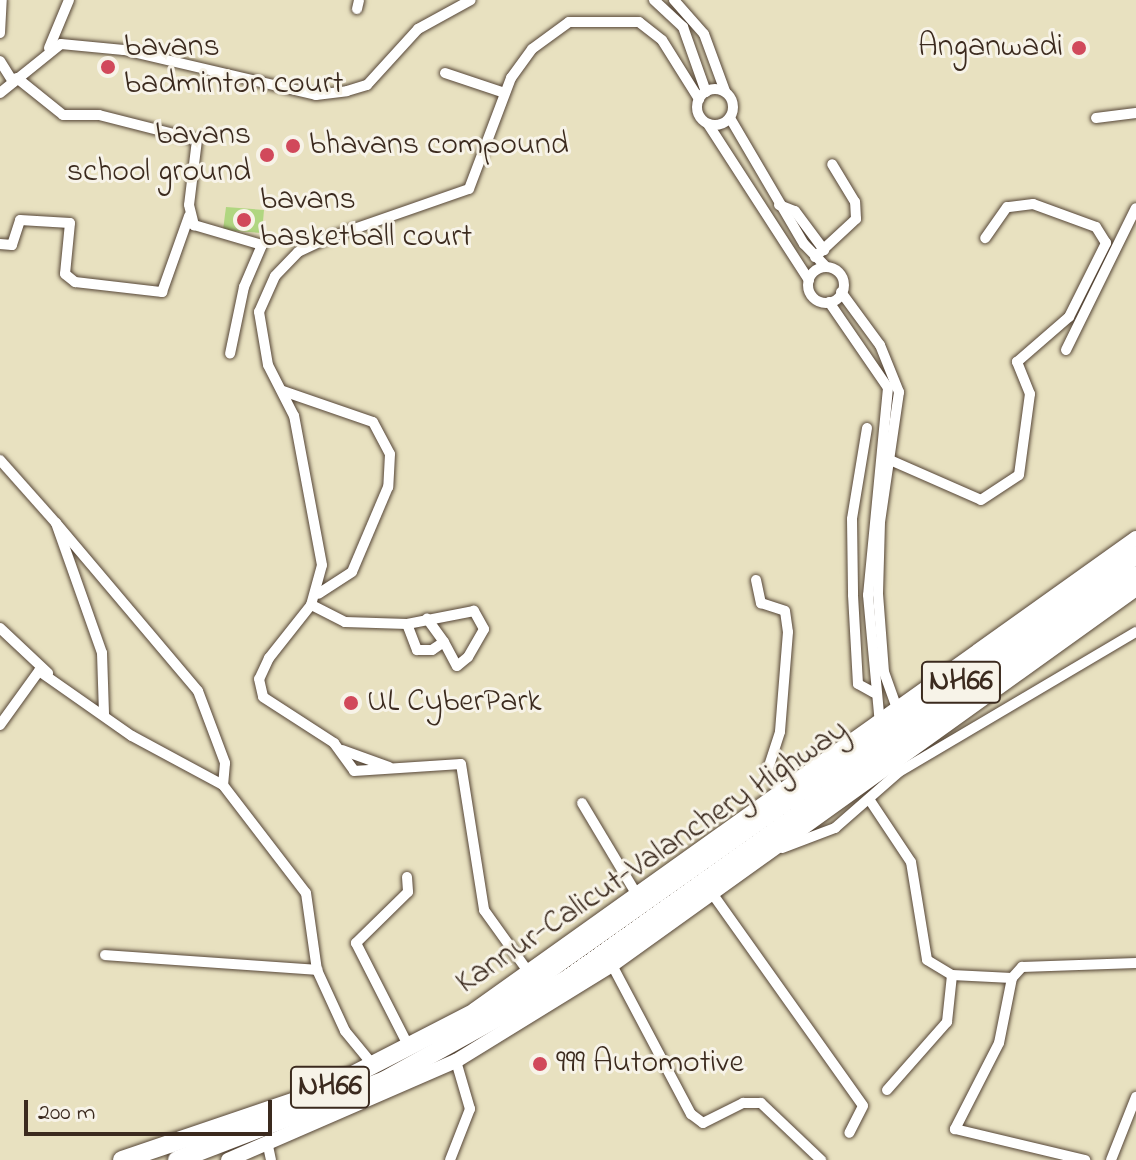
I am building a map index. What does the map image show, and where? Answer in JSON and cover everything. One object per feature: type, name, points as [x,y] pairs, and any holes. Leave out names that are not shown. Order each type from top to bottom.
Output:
[{"type":"highway","name":"Kannur-Calicut-Valanchery Highway","points":[[122,1160],[224,1129],[374,1066],[460,1025],[787,807],[1136,555]]},
{"type":"highway","name":"NH66","points":[[787,807],[1136,575]]},
{"type":"highway","name":"Kannur-Calicut-Valanchery Highway","points":[[177,1160],[320,1110],[467,1039],[569,978],[787,807]]},
{"type":"street","points":[[0,33],[2,0]]},
{"type":"street","points":[[0,93],[49,48],[69,0]]},
{"type":"street","points":[[49,48],[124,50],[316,95],[367,85],[396,46],[471,0]]},
{"type":"street","points":[[654,0],[683,27],[708,124],[809,280],[812,296],[829,302],[866,347],[888,388],[869,520],[874,693],[880,724]]},
{"type":"street","points":[[674,0],[704,34],[725,91],[733,101],[730,118],[779,205],[819,253],[826,267],[841,275],[841,292],[896,376],[878,594],[884,672],[898,711]]},
{"type":"street","points":[[527,970],[484,910],[461,764],[389,767],[338,748],[263,697],[259,679],[318,594],[322,565],[294,416],[268,365],[259,312],[275,276],[298,252],[328,238],[469,189],[505,93],[548,34],[569,22],[607,18],[639,22],[662,40],[703,95]]},
{"type":"street","points":[[0,61],[15,80],[63,115],[103,116],[197,140],[189,215],[162,292],[75,282],[65,274],[70,223],[20,220],[12,245],[0,244]]},
{"type":"street","points":[[445,73],[505,93]]},
{"type":"street","points":[[703,95],[725,91]]},
{"type":"street","points":[[1096,118],[1136,113]]},
{"type":"street","points":[[708,124],[730,118]]},
{"type":"street","points":[[819,253],[856,219],[855,202],[832,164]]},
{"type":"street","points":[[985,238],[1016,204],[1096,227],[1106,243],[1079,308],[1066,350]]},
{"type":"street","points":[[890,460],[981,500],[1014,482],[1030,410],[1017,362],[1079,308],[1136,208]]},
{"type":"street","points":[[189,215],[198,229],[262,245],[244,287],[230,354]]},
{"type":"street","points":[[809,280],[826,267]]},
{"type":"street","points":[[829,302],[841,292]]},
{"type":"street","points":[[283,391],[373,422],[390,454],[388,487],[352,572],[318,594]]},
{"type":"street","points":[[867,428],[852,519],[853,595],[858,684],[874,693]]},
{"type":"street","points":[[0,460],[198,691],[225,763],[223,785]]},
{"type":"street","points":[[56,523],[102,653],[104,714]]},
{"type":"street","points":[[460,1025],[487,995],[637,895],[787,807],[880,724],[1136,538]]},
{"type":"street","points":[[756,580],[761,603],[785,611],[788,632],[780,732],[768,770],[787,807]]},
{"type":"street","points":[[228,1160],[270,1153],[456,1061],[612,965],[781,848],[1136,589]]},
{"type":"street","points":[[311,605],[345,622],[407,624],[427,619],[474,611],[484,629],[468,657],[457,666],[427,619]]},
{"type":"street","points":[[407,624],[417,650],[444,642]]},
{"type":"street","points":[[0,628],[51,676],[104,714],[223,785],[306,893],[317,970],[345,1031],[374,1066]]},
{"type":"street","points":[[781,848],[835,828],[871,802],[899,772],[1136,632]]},
{"type":"street","points":[[0,725],[39,671],[51,676]]},
{"type":"street","points":[[871,802],[911,862],[927,960],[952,975],[1012,978]]},
{"type":"street","points":[[582,803],[637,895]]},
{"type":"street","points":[[407,877],[408,892],[356,943],[410,1049]]},
{"type":"street","points":[[714,896],[863,1106],[849,1133]]},
{"type":"street","points":[[105,955],[317,970]]},
{"type":"street","points":[[1085,1160],[955,1129],[999,1043],[1012,978],[1022,967],[1136,963]]},
{"type":"street","points":[[612,965],[691,1114],[703,1123],[743,1103],[761,1103],[821,1160]]},
{"type":"street","points":[[887,1090],[947,1022],[952,975]]},
{"type":"street","points":[[450,1160],[470,1109],[456,1061]]},
{"type":"street","points":[[1111,1160],[1136,1097]]},
{"type":"green space","name":"bavans basketball court","points":[[226,207],[264,210],[262,233],[223,230]]},
{"type":"place","name":"Anganwadi","points":[[1079,48]]},
{"type":"place","name":"bavans badminton court","points":[[108,67]]},
{"type":"place","name":"bhavans compound","points":[[293,146]]},
{"type":"place","name":"bavans school ground","points":[[267,155]]},
{"type":"place","name":"bavans basketball court","points":[[244,220]]},
{"type":"place","name":"UL CyberPark","points":[[351,703]]},
{"type":"place","name":"999 Automotive","points":[[540,1064]]}]
